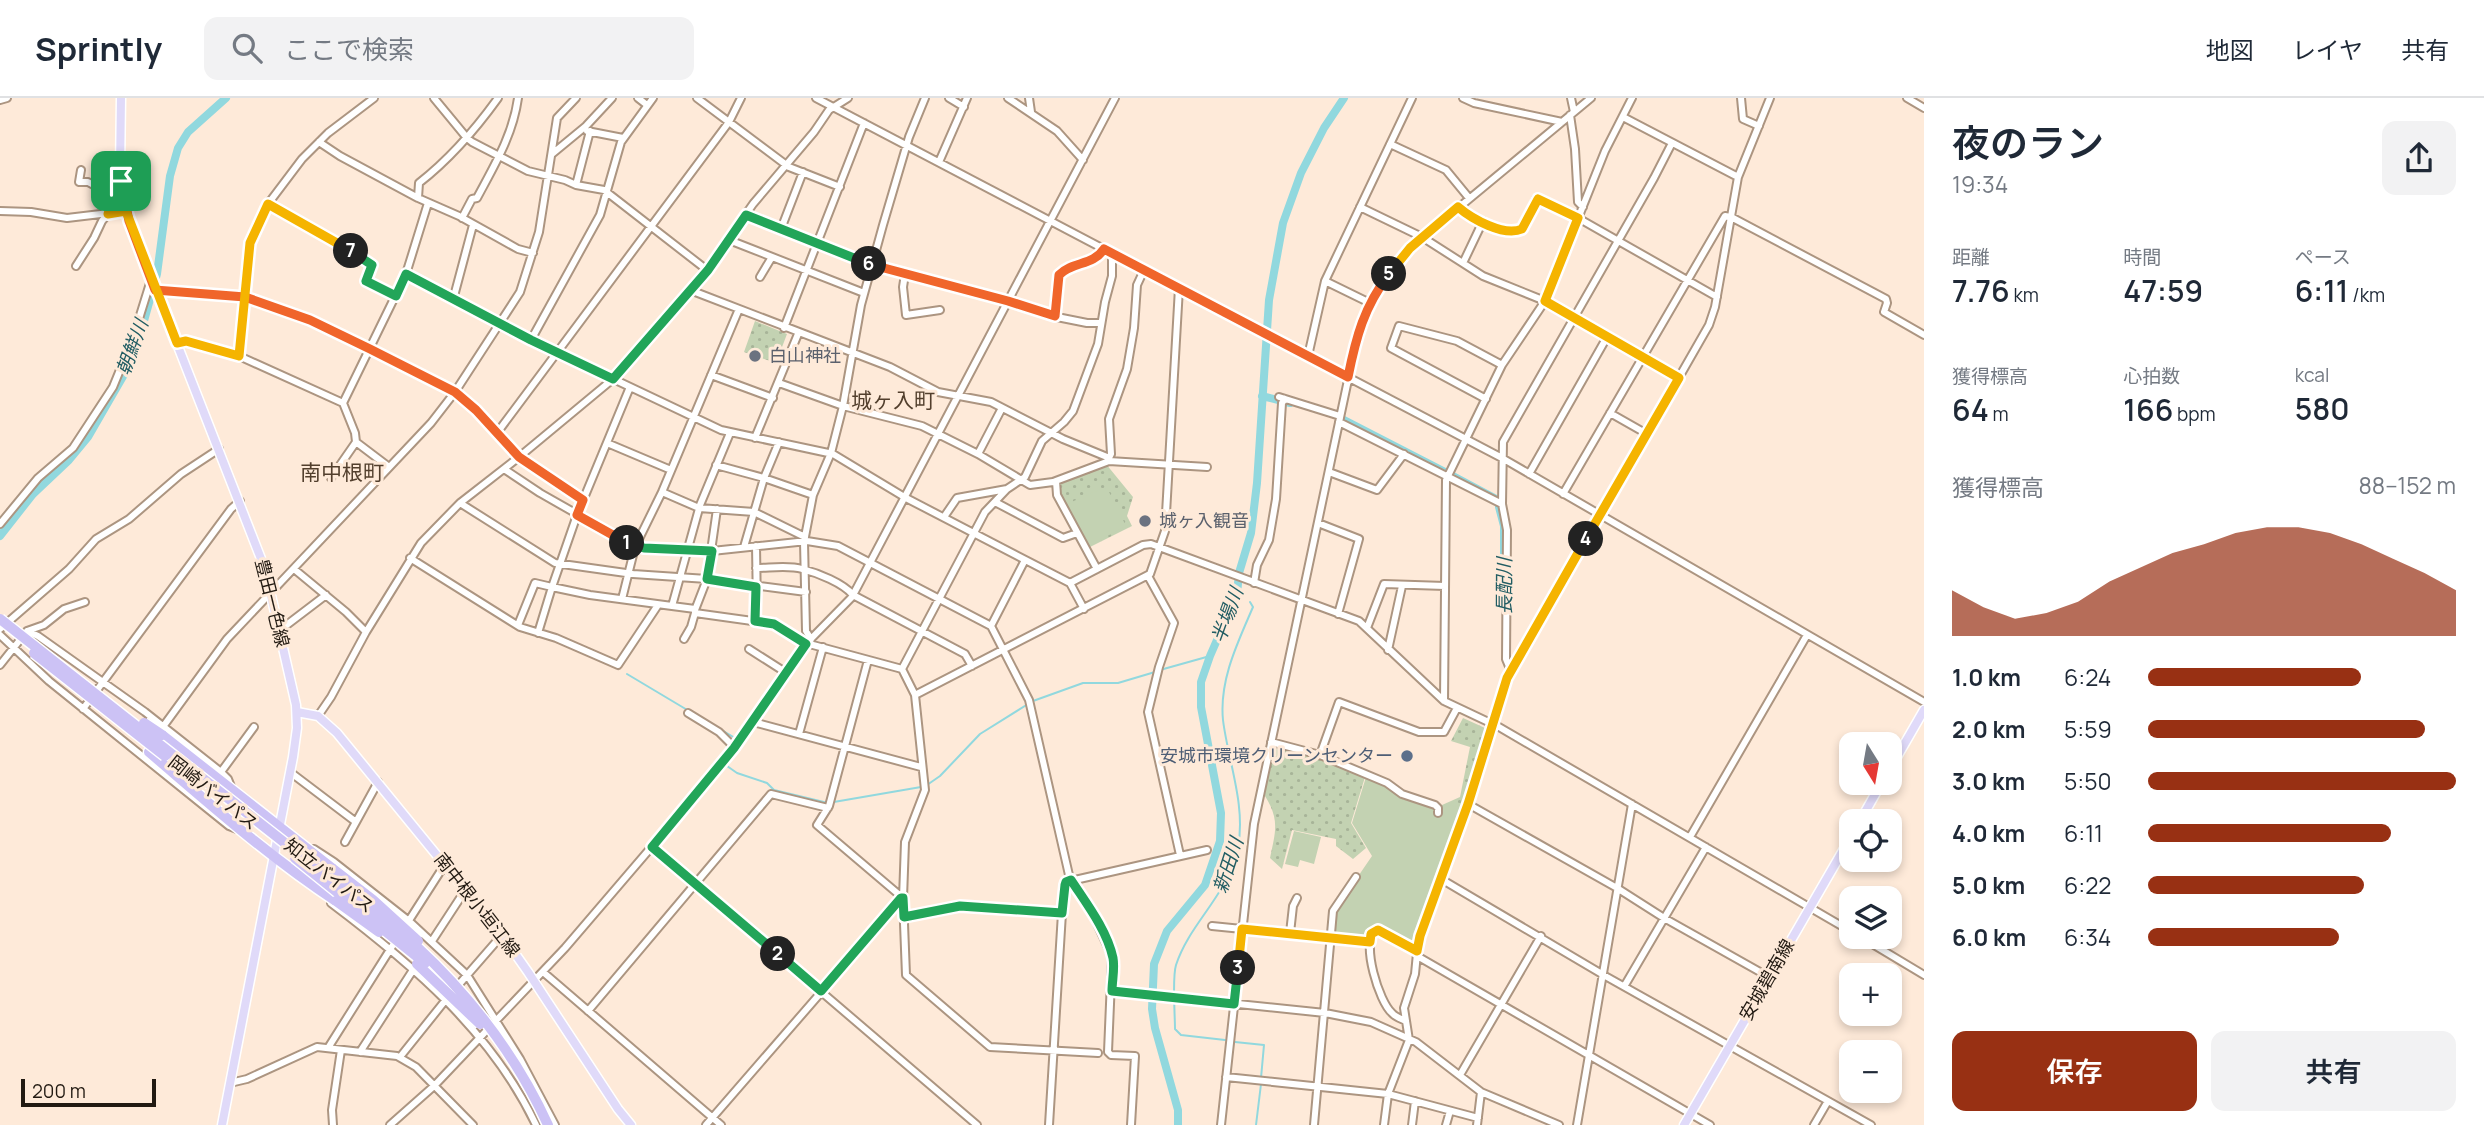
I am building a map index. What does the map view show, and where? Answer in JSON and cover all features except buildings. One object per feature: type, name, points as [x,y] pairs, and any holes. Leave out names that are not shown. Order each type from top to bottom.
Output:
[{"type":"highway","points":[[0,619],[65,669],[162,731],[265,817],[280,825],[373,900],[417,939],[476,1003],[496,1036]]},
{"type":"highway","name":"岡崎バイパス","points":[[0,628],[399,940],[436,974],[480,1024]]},
{"type":"highway","points":[[37,656],[145,754],[273,857],[400,949],[434,978],[480,1024],[518,1082],[539,1125]]},
{"type":"highway","name":"知立バイパス","points":[[65,669],[416,946],[462,993],[496,1036],[548,1125]]},
{"type":"main road","name":"豊田一色線","points":[[121,98],[120,182],[126,211],[262,560],[272,593],[297,712],[296,742],[222,1125]]},
{"type":"main road","points":[[1902,748],[1924,710]]},
{"type":"main road","points":[[297,712],[318,716]]},
{"type":"main road","name":"南中根小垣江線","points":[[318,716],[337,733],[379,782],[502,935],[631,1125]]},
{"type":"main road","name":"安城碧南線","points":[[1684,1125],[1839,857]]},
{"type":"street","points":[[0,100],[7,98]]},
{"type":"street","points":[[239,356],[250,243],[268,204],[302,159],[319,142],[374,98]]},
{"type":"street","points":[[434,98],[467,138],[528,171],[604,190],[708,270]]},
{"type":"street","points":[[418,198],[419,183],[447,161],[475,130],[498,98]]},
{"type":"street","points":[[462,218],[472,199],[477,198],[499,157],[513,124],[518,98]]},
{"type":"street","points":[[2,636],[13,649],[83,709],[145,754],[227,639],[430,423],[455,392],[520,292],[539,232],[557,118],[576,98]]},
{"type":"street","points":[[552,154],[587,130],[612,98]]},
{"type":"street","points":[[638,98],[648,105]]},
{"type":"street","points":[[531,340],[600,215],[623,138],[653,98]]},
{"type":"street","points":[[697,98],[786,164],[840,187]]},
{"type":"street","points":[[497,433],[729,122],[741,98]]},
{"type":"street","points":[[816,98],[1502,458],[1924,702]]},
{"type":"street","points":[[318,716],[421,543],[460,503],[613,379],[708,270],[746,215],[829,110],[848,98]]},
{"type":"street","points":[[808,641],[804,539],[813,495],[831,453],[843,406],[864,293],[907,145],[925,98]]},
{"type":"street","points":[[949,98],[964,107]]},
{"type":"street","points":[[939,162],[967,98]]},
{"type":"street","points":[[1008,98],[1057,131],[1083,160]]},
{"type":"street","points":[[1029,98],[1031,112]]},
{"type":"street","points":[[390,1125],[434,1086],[535,982],[734,748],[808,641],[853,596],[1115,98]]},
{"type":"street","points":[[1308,356],[1325,281],[1412,98]]},
{"type":"street","points":[[1464,98],[1474,103],[1562,122]]},
{"type":"street","points":[[1571,98],[1578,202],[1583,207]]},
{"type":"street","points":[[1221,1125],[1252,838],[1359,328],[1370,303],[1396,264],[1422,237],[1591,98]]},
{"type":"street","points":[[1444,701],[1447,477],[1502,365],[1545,301],[1605,151],[1632,98]]},
{"type":"street","points":[[1741,98],[1743,120],[1759,126]]},
{"type":"street","points":[[1384,1125],[1388,1094],[1410,1038],[1404,1008],[1415,974],[1420,936],[1468,804],[1511,671],[1705,332],[1717,297],[1738,177],[1770,98]]},
{"type":"street","points":[[1907,98],[1923,106]]},
{"type":"street","points":[[1623,117],[1738,177]]},
{"type":"street","points":[[784,328],[864,123]]},
{"type":"street","points":[[587,130],[623,138]]},
{"type":"street","points":[[576,185],[587,130]]},
{"type":"street","points":[[319,142],[418,198],[519,249],[533,253]]},
{"type":"street","points":[[1511,671],[1506,659],[1507,530],[1502,505],[1503,442],[1672,143]]},
{"type":"street","points":[[1390,144],[1446,170],[1469,198]]},
{"type":"street","points":[[76,266],[108,214],[120,182],[97,187],[88,182],[76,183],[81,170]]},
{"type":"street","points":[[781,229],[803,172]]},
{"type":"street","points":[[1458,207],[1499,229],[1518,232],[1538,199],[1578,218],[1717,297]]},
{"type":"street","points":[[342,403],[406,274],[428,203]]},
{"type":"street","points":[[268,204],[371,263],[365,280],[396,296]]},
{"type":"street","points":[[1360,207],[1422,237],[1486,278],[1545,301],[1679,378]]},
{"type":"street","points":[[0,211],[31,212],[67,218],[126,211]]},
{"type":"street","points":[[746,215],[872,265],[1055,316],[1087,323],[1101,323]]},
{"type":"street","points":[[1563,494],[1725,216],[1886,299],[1884,312],[1924,335]]},
{"type":"street","points":[[1463,263],[1483,221]]},
{"type":"street","points":[[453,300],[473,225]]},
{"type":"street","points":[[729,240],[864,293]]},
{"type":"street","points":[[1055,316],[1059,275],[1069,267],[1096,258],[1104,249]]},
{"type":"street","points":[[902,669],[985,512],[1007,489],[1022,479],[1040,444],[1073,411],[1098,344],[1112,276],[1112,253]]},
{"type":"street","points":[[760,277],[772,257]]},
{"type":"street","points":[[779,383],[843,406],[913,424],[978,454],[1030,485],[1056,481],[1109,460],[1109,419],[1127,369],[1134,328],[1137,285],[1144,270]]},
{"type":"street","points":[[406,274],[531,340],[694,418],[730,433],[831,453],[906,498],[1070,583],[1084,609]]},
{"type":"street","points":[[905,274],[903,287],[906,315],[940,310]]},
{"type":"street","points":[[1325,281],[1370,303]]},
{"type":"street","points":[[0,524],[38,478],[73,448],[113,387],[154,286],[245,297],[310,320],[370,349],[455,392],[476,410],[519,457],[583,500]]},
{"type":"street","points":[[915,695],[1148,576],[1165,531],[1179,288]]},
{"type":"street","points":[[690,290],[896,370],[938,392],[984,400],[1109,460],[1207,467]]},
{"type":"street","points":[[622,599],[635,547],[662,492],[739,309]]},
{"type":"street","points":[[1486,398],[1391,348],[1399,326],[1457,341],[1502,365]]},
{"type":"street","points":[[754,438],[799,334]]},
{"type":"street","points":[[1529,474],[1607,337]]},
{"type":"street","points":[[177,343],[186,341],[239,356],[342,403],[356,442],[331,478]]},
{"type":"street","points":[[711,375],[773,398]]},
{"type":"street","points":[[538,633],[577,515],[630,387]]},
{"type":"street","points":[[1252,582],[1269,540],[1274,512],[1282,400],[1340,419],[1502,505]]},
{"type":"street","points":[[978,454],[1002,408]]},
{"type":"street","points":[[1610,413],[1647,434]]},
{"type":"street","points":[[672,606],[699,508],[730,433]]},
{"type":"street","points":[[356,442],[389,467]]},
{"type":"street","points":[[744,547],[764,478],[779,442]]},
{"type":"street","points":[[607,443],[671,470]]},
{"type":"street","points":[[0,628],[69,569],[96,538],[123,524],[181,474],[219,449]]},
{"type":"street","points":[[1329,472],[1377,490],[1404,454]]},
{"type":"street","points":[[716,465],[813,495]]},
{"type":"street","points":[[504,469],[577,515],[635,547],[712,551],[804,539]]},
{"type":"street","points":[[1056,481],[1057,495],[1097,569]]},
{"type":"street","points":[[944,517],[957,498],[1007,489]]},
{"type":"street","points":[[662,492],[699,508],[754,512],[804,539],[838,546],[991,626],[1030,702],[1071,880],[1110,948],[1113,964],[1108,1054],[1135,1056],[1131,1125]]},
{"type":"street","points":[[83,709],[231,509],[240,502]]},
{"type":"street","points":[[995,502],[1063,538],[1077,533]]},
{"type":"street","points":[[460,503],[559,564],[806,592]]},
{"type":"street","points":[[684,639],[691,627],[707,579],[717,509]]},
{"type":"street","points":[[1318,523],[1359,539],[1338,614]]},
{"type":"street","points":[[1070,583],[1149,543],[1359,621],[1444,701],[1493,724],[1839,924]]},
{"type":"street","points":[[755,621],[756,547]]},
{"type":"street","points":[[410,558],[518,625],[618,665],[658,605]]},
{"type":"street","points":[[991,626],[1025,560]]},
{"type":"street","points":[[756,568],[805,570],[825,577],[850,591],[853,596],[965,654],[972,666]]},
{"type":"street","points":[[294,569],[366,632]]},
{"type":"street","points":[[1148,576],[1174,623],[1148,712],[1180,855]]},
{"type":"street","points":[[518,625],[535,583],[774,624],[822,647],[902,669],[915,695],[924,786],[905,842],[903,898],[906,975],[990,1047],[1098,1053]]},
{"type":"street","points":[[1367,628],[1383,584],[1445,586]]},
{"type":"street","points":[[1388,650],[1402,586]]},
{"type":"street","points":[[280,630],[326,595]]},
{"type":"street","points":[[0,665],[27,631],[44,625],[64,609],[85,602]]},
{"type":"street","points":[[27,631],[103,682],[162,731],[221,772],[228,779],[232,790]]},
{"type":"street","points":[[1690,837],[1807,635]]},
{"type":"street","points":[[799,734],[822,647]]},
{"type":"street","points":[[749,649],[785,672]]},
{"type":"street","points":[[868,660],[829,805],[817,825],[903,898]]},
{"type":"street","points":[[1320,755],[1339,702],[1419,732],[1444,732],[1457,708]]},
{"type":"street","points":[[688,713],[719,732],[734,748]]},
{"type":"street","points":[[753,722],[921,767]]},
{"type":"street","points":[[221,772],[254,727]]},
{"type":"street","points":[[1271,742],[1320,755],[1387,783],[1402,794],[1435,804],[1437,813]]},
{"type":"street","points":[[290,772],[356,822]]},
{"type":"street","points":[[345,842],[379,782]]},
{"type":"street","points":[[588,1011],[771,794],[829,805]]},
{"type":"street","points":[[1468,804],[1769,977]]},
{"type":"street","points":[[1577,1125],[1632,804]]},
{"type":"street","points":[[298,841],[331,859],[409,921],[467,975],[520,1059],[555,1125]]},
{"type":"street","points":[[652,847],[977,1125]]},
{"type":"street","points":[[1625,985],[1706,847]]},
{"type":"street","points":[[1049,1125],[1066,882],[1207,850]]},
{"type":"street","points":[[328,1048],[440,872],[447,867]]},
{"type":"street","points":[[1314,1125],[1333,911],[1356,877]]},
{"type":"street","points":[[1441,879],[1871,1125]]},
{"type":"street","points":[[432,941],[466,889]]},
{"type":"street","points":[[321,891],[325,898],[413,970],[481,1037],[511,1078],[539,1125]]},
{"type":"street","points":[[706,1125],[903,898]]},
{"type":"street","points":[[1290,933],[1293,906],[1297,898]]},
{"type":"street","points":[[904,917],[960,906],[1062,913]]},
{"type":"street","points":[[1212,926],[1370,942]]},
{"type":"street","points":[[1406,1021],[1391,1013],[1383,999],[1369,956],[1373,932],[1380,931],[1710,1125]]},
{"type":"street","points":[[400,1057],[502,935]]},
{"type":"street","points":[[1460,1075],[1541,936]]},
{"type":"street","points":[[1880,949],[1924,975]]},
{"type":"street","points":[[360,1052],[413,970]]},
{"type":"street","points":[[543,972],[721,1125]]},
{"type":"street","points":[[1112,991],[1325,1013],[1371,1022],[1410,1038],[1481,1092],[1559,1125]]},
{"type":"street","points":[[230,1083],[247,1079],[314,1048],[400,1057],[416,1067],[473,1125]]},
{"type":"street","points":[[333,1125],[332,1110],[341,1050]]},
{"type":"street","points":[[1226,1077],[1388,1094],[1450,1111],[1478,1122],[1481,1092]]},
{"type":"street","points":[[1412,1125],[1415,1101]]},
{"type":"street","points":[[1814,1125],[1828,1101]]},
{"type":"street","points":[[1446,1125],[1450,1111]]},
{"type":"green space","points":[[755,321],[787,334],[776,363],[744,352]]},
{"type":"green space","points":[[1106,464],[1133,497],[1127,516],[1132,526],[1088,548],[1058,492],[1059,482]]},
{"type":"green space","points":[[1103,488],[1108,490],[1126,526],[1089,546],[1067,504]]},
{"type":"green space","points":[[1463,718],[1485,728],[1487,733],[1464,808],[1434,836],[1442,805],[1460,797],[1470,747],[1451,741]]},
{"type":"green space","points":[[1275,745],[1365,777],[1351,823],[1366,848],[1353,859],[1336,846],[1336,839],[1292,830],[1282,869],[1270,858],[1275,824],[1272,810],[1263,793]]},
{"type":"green space","points":[[1366,777],[1404,797],[1435,808],[1442,805],[1464,807],[1416,946],[1374,925],[1363,937],[1334,933],[1335,910],[1372,856],[1352,823]]},
{"type":"green space","points":[[1294,831],[1321,837],[1314,864],[1300,860],[1298,867],[1285,864]]},
{"type":"waterway","name":"朝鮮川","points":[[0,536],[33,494],[69,460],[88,437],[125,373],[139,339],[157,274],[170,176],[178,148],[188,132],[226,98]]},
{"type":"waterway","name":"半場川","points":[[1178,1125],[1178,1110],[1152,1009],[1154,964],[1167,931],[1205,885],[1220,841],[1221,813],[1201,707],[1201,682],[1237,594],[1239,573],[1251,533],[1257,483],[1269,300],[1283,223],[1301,173],[1324,128],[1344,98]]},
{"type":"waterway","name":"長配川","points":[[1262,396],[1290,403]]},
{"type":"waterway","name":"長配川","points":[[1344,420],[1445,472]]},
{"type":"waterway","name":"長配川","points":[[1451,475],[1498,500]]},
{"type":"waterway","name":"長配川","points":[[1499,507],[1504,526],[1504,557]]},
{"type":"waterway","name":"新田川","points":[[1225,1040],[1181,1035],[1175,1029],[1174,978],[1182,950],[1218,895],[1238,847],[1240,815],[1225,736],[1223,705],[1231,662],[1253,607],[1250,602]]},
{"type":"waterway","points":[[1160,670],[1210,656]]},
{"type":"waterway","points":[[1033,701],[1083,683],[1118,683],[1155,672]]},
{"type":"waterway","points":[[627,674],[689,711]]},
{"type":"waterway","points":[[927,785],[940,776],[980,734],[1028,704]]},
{"type":"waterway","points":[[715,726],[735,738]]},
{"type":"waterway","points":[[742,742],[727,766],[737,773],[767,783],[774,790],[828,803],[921,787]]},
{"type":"waterway","name":"新田川","points":[[1235,1042],[1264,1045],[1261,1078]]},
{"type":"waterway","name":"新田川","points":[[1256,1125],[1261,1084]]},
{"type":"place","name":"白山神社","points":[[755,356]]},
{"type":"place","name":"城ヶ入観音","points":[[1145,521]]},
{"type":"place","name":"安城市環境クリーンセンター","points":[[1407,756]]},
{"type":"district","name":"城ヶ入町","points":[[893,401]]},
{"type":"district","name":"南中根町","points":[[342,473]]},
{"type":"route","points":[[121,181],[115,190],[113,205],[108,214],[126,211],[129,221],[133,232],[157,294],[177,343],[186,341],[239,356],[245,297],[244,293],[250,243],[268,204],[371,263],[366,281],[396,296],[406,274],[531,340],[613,379],[708,270],[746,215],[872,265],[1055,316],[1055,297],[1061,272],[1099,257],[1104,249],[1348,377],[1357,335],[1366,310],[1383,281],[1410,248],[1458,207],[1461,211],[1499,229],[1518,232],[1538,199],[1578,218],[1545,301],[1679,378],[1507,678],[1468,804],[1417,951],[1378,930],[1371,934],[1370,942],[1242,929],[1234,1004],[1112,991],[1113,964],[1110,948],[1071,880],[1065,885],[1062,913],[960,906],[904,917],[901,898],[821,991],[652,847],[720,767],[806,644],[774,624],[755,621],[756,587],[707,579],[712,551],[639,548],[577,515],[583,500],[519,457],[476,410],[455,392],[310,320],[245,297],[155,290],[133,232],[129,221],[121,181]]}]
